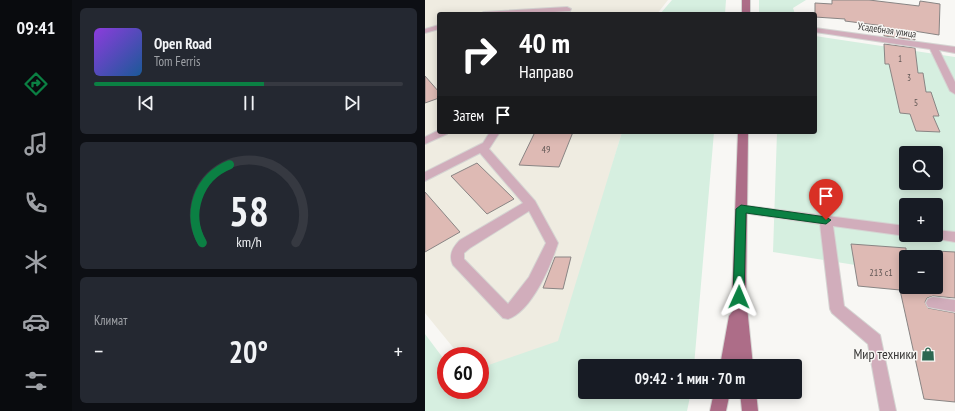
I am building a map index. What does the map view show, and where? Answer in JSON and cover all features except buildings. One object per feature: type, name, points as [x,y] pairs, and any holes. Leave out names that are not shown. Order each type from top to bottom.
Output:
[{"type":"main road","points":[[746,0],[746,12]]},
{"type":"main road","points":[[743,134],[739,297],[744,359]]},
{"type":"main road","points":[[729,359],[739,297]]},
{"type":"main road","points":[[718,411],[721,399]]},
{"type":"main road","points":[[749,399],[750,411]]},
{"type":"street","points":[[517,12],[567,9]]},
{"type":"street","name":"Усадебная улица","points":[[817,30],[955,50]]},
{"type":"street","points":[[933,47],[955,91]]},
{"type":"street","points":[[425,141],[439,134]]},
{"type":"street","points":[[425,177],[487,145],[494,134]]},
{"type":"street","points":[[482,148],[531,204],[552,243],[549,254],[524,297],[518,305],[508,313],[457,261],[457,255],[459,250],[465,244],[531,204]]},
{"type":"street","points":[[741,209],[899,230]]},
{"type":"street","points":[[826,220],[837,309],[875,340],[889,411]]},
{"type":"street","points":[[943,236],[955,238]]},
{"type":"street","points":[[933,303],[955,306]]},
{"type":"shaded area","points":[[425,0],[668,0],[659,12],[437,12],[437,134],[621,134],[540,411],[489,386],[489,347],[453,347],[425,313]]},
{"type":"green space","points":[[672,0],[726,0],[725,12],[662,12]]},
{"type":"green space","points":[[759,0],[806,0],[793,8],[794,12],[759,12]]},
{"type":"green space","points":[[817,36],[955,57],[955,280],[943,265],[943,250],[899,250],[899,272],[773,252],[777,134],[817,134]]},
{"type":"green space","points":[[621,134],[714,134],[695,359],[578,359],[578,399],[690,399],[687,411],[425,411],[425,334],[437,350],[437,399],[489,399],[489,365],[558,341]]},
{"type":"place","name":"Мир техники","points":[[928,354]]},
{"type":"route","points":[[739,297],[741,209],[826,220]]}]
